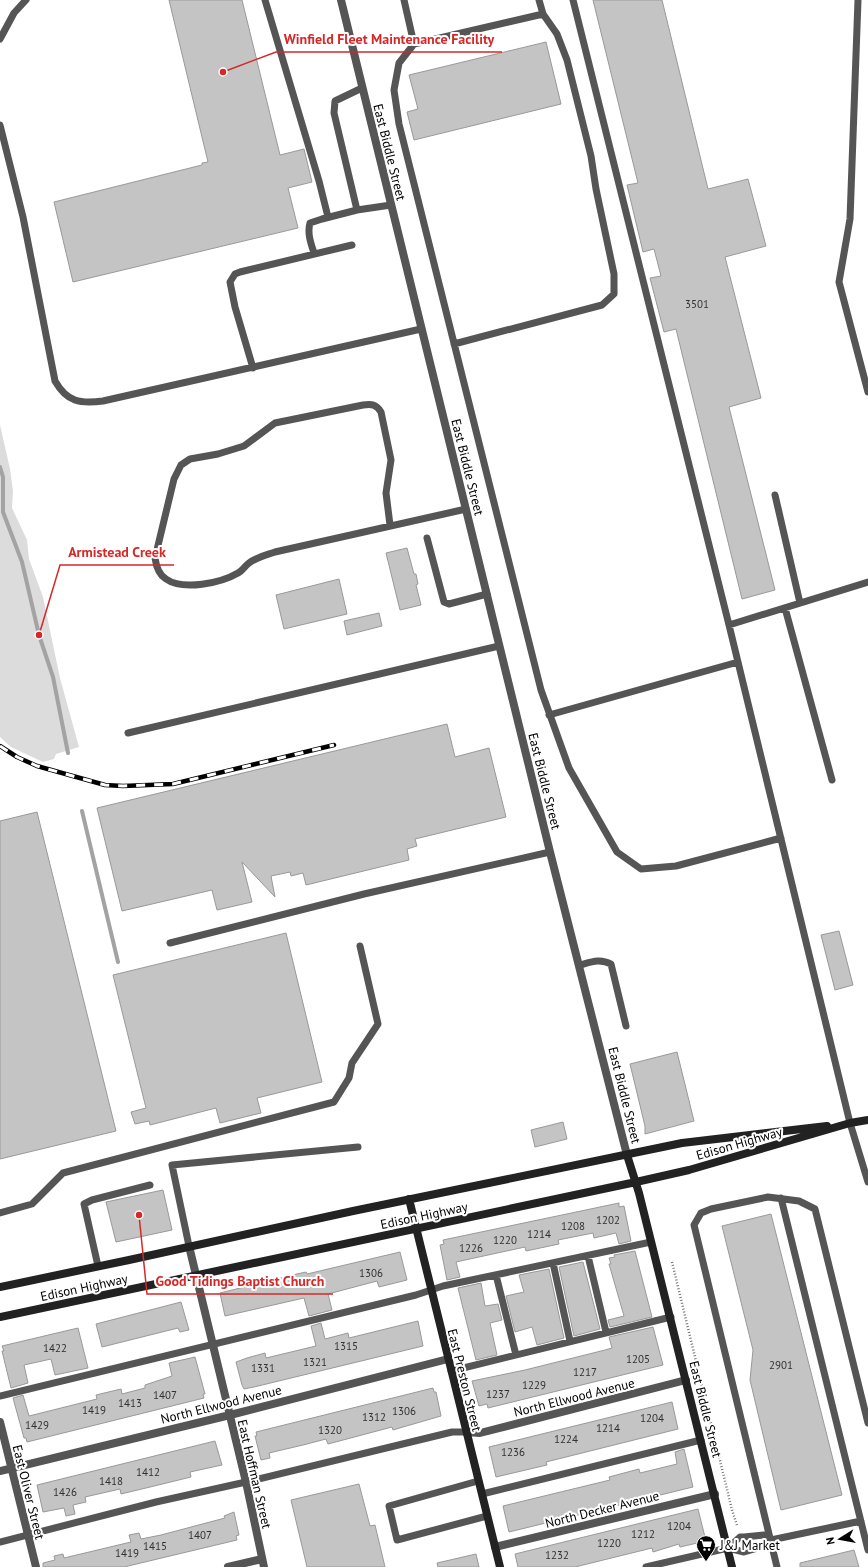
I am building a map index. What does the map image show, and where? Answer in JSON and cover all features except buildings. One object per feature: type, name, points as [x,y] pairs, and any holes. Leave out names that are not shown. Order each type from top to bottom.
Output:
[{"type":"main road","name":"Edison Highway","points":[[0,1287],[409,1199],[682,1143],[868,1120]]},
{"type":"main road","name":"Edison Highway","points":[[0,1317],[689,1170],[850,1123]]},
{"type":"main road","name":"East Biddle Street","points":[[627,1155],[636,1182],[732,1567]]},
{"type":"main road","name":"East Preston Street","points":[[409,1199],[415,1229],[500,1567]]},
{"type":"street","name":"East Biddle Street","points":[[341,0],[390,205],[550,852],[580,965],[627,1155]]},
{"type":"street","name":"East Hoffman Street","points":[[189,1246],[246,1482],[263,1563]]},
{"type":"street","name":"North Ellwood Avenue","points":[[0,1471],[230,1415],[448,1359]]},
{"type":"street","name":"North Ellwood Avenue","points":[[466,1432],[480,1433],[686,1380]]},
{"type":"street","name":"East Oliver Street","points":[[0,1422],[36,1567]]},
{"type":"street","name":"North Decker Avenue","points":[[495,1547],[715,1494]]},
{"type":"street","points":[[228,1567],[263,1563]]},
{"type":"lane","points":[[0,40],[14,13],[26,0]]},
{"type":"lane","points":[[266,0],[319,181],[328,217]]},
{"type":"lane","points":[[404,0],[414,44]]},
{"type":"lane","points":[[454,344],[602,305],[614,294],[614,274],[596,189],[591,156],[569,67],[557,34],[543,14],[540,0]]},
{"type":"lane","points":[[573,0],[729,624],[850,1123],[868,1182]]},
{"type":"lane","points":[[858,0],[850,219],[839,282],[868,392]]},
{"type":"lane","points":[[543,14],[414,44],[399,63],[394,90],[399,124],[540,690],[569,768],[617,852],[641,869],[676,866],[781,838]]},
{"type":"lane","points":[[357,210],[334,113],[335,101],[362,88]]},
{"type":"lane","points":[[0,125],[25,224],[55,381],[66,396],[74,400],[87,403],[103,401],[421,329]]},
{"type":"lane","points":[[314,253],[309,228],[310,223],[357,210],[390,205]]},
{"type":"lane","points":[[253,368],[235,306],[230,282],[232,278],[240,272],[314,253],[352,246]]},
{"type":"lane","points":[[390,525],[386,493],[392,460],[382,412],[373,404],[363,405],[275,423],[244,446],[218,454],[190,459],[181,465],[174,479],[155,558],[157,568],[165,579],[189,585],[207,584],[239,573],[258,558],[275,552],[466,509]]},
{"type":"lane","points":[[775,495],[800,603]]},
{"type":"lane","points":[[427,538],[444,602],[449,604],[487,594]]},
{"type":"lane","points":[[729,624],[868,582]]},
{"type":"lane","points":[[785,608],[832,780]]},
{"type":"lane","points":[[128,733],[499,646]]},
{"type":"lane","points":[[549,714],[738,662]]},
{"type":"lane","points":[[170,943],[364,894],[550,852]]},
{"type":"lane","points":[[0,1213],[32,1204],[63,1172],[334,1102],[349,1078],[352,1063],[378,1024],[360,946]]},
{"type":"lane","points":[[580,965],[597,961],[605,961],[610,964],[626,1026]]},
{"type":"lane","points":[[189,1246],[172,1165],[358,1147]]},
{"type":"lane","points":[[98,1266],[84,1204],[92,1200],[150,1185]]},
{"type":"lane","points":[[777,1567],[694,1225],[701,1213],[711,1209],[768,1197],[798,1201],[815,1209],[868,1423]]},
{"type":"lane","points":[[781,1198],[868,1550]]},
{"type":"lane","points":[[0,1396],[431,1291],[443,1286],[651,1242]]},
{"type":"lane","points":[[588,1256],[606,1332]]},
{"type":"lane","points":[[553,1263],[570,1341]]},
{"type":"lane","points":[[496,1275],[516,1355]]},
{"type":"lane","points":[[451,1371],[670,1317]]},
{"type":"lane","points":[[0,1542],[156,1502],[246,1482],[452,1432],[466,1432]]},
{"type":"lane","points":[[482,1494],[701,1440]]},
{"type":"lane","points":[[478,1481],[389,1506],[396,1540],[487,1516]]},
{"type":"lane","points":[[646,1567],[728,1548],[744,1552],[764,1546],[771,1540],[860,1521]]},
{"type":"lane","points":[[728,1548],[740,1537],[764,1535],[771,1540]]},
{"type":"path","points":[[672,1262],[724,1482],[737,1525]]},
{"type":"shaded area","points":[[0,425],[10,469],[13,491],[12,508],[27,540],[29,559],[43,597],[60,678],[79,747],[56,754],[54,759],[43,762],[11,747],[0,737]]},
{"type":"waterway","points":[[0,467],[3,477],[3,512],[22,562],[39,635],[53,677],[68,753]]},
{"type":"waterway","points":[[82,811],[118,962]]},
{"type":"railway","points":[[0,746],[17,757],[37,766],[105,785],[123,786],[173,784],[334,745]]},
{"type":"place","name":"Winfield Fleet Maintenance Facility","points":[[223,72]]},
{"type":"place","name":"Armistead Creek","points":[[39,635]]},
{"type":"place","name":"Good Tidings Baptist Church","points":[[139,1215]]},
{"type":"place","name":"J&J Market","points":[[706,1562]]}]
